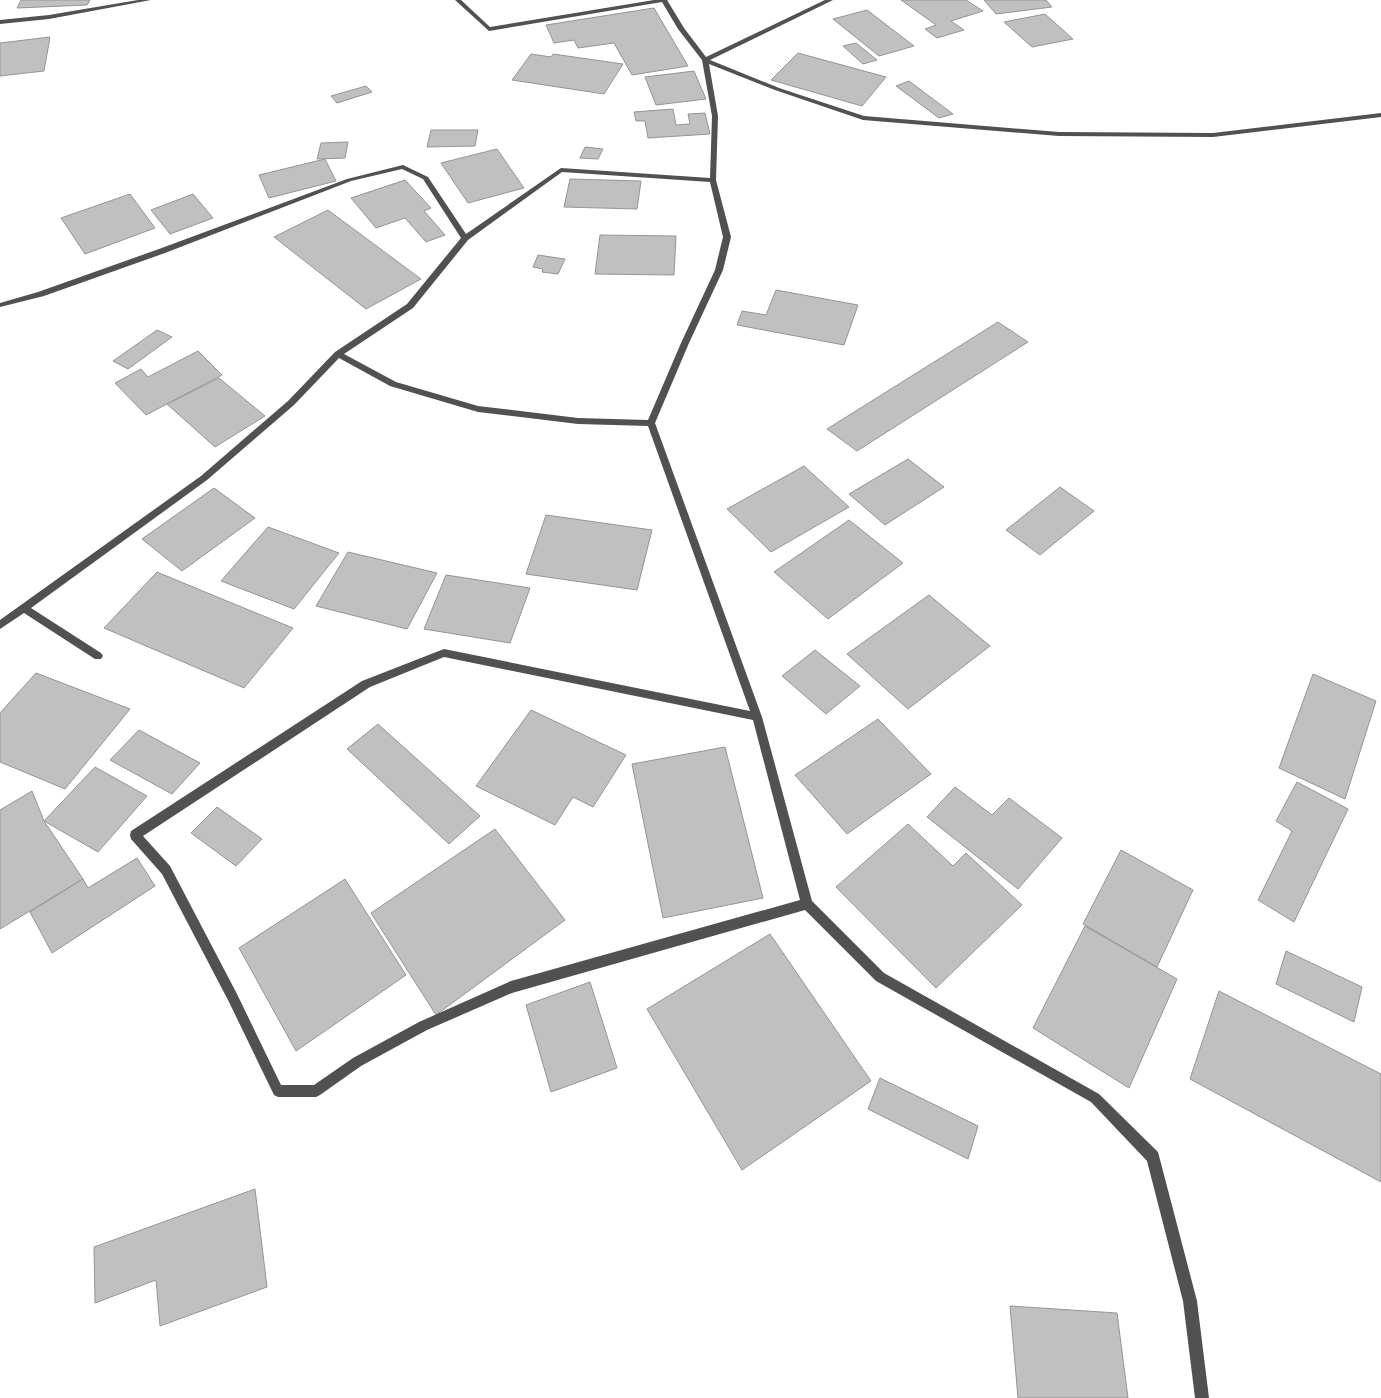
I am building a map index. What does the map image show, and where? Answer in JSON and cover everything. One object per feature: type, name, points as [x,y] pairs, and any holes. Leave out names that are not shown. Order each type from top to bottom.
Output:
[{"type":"street","points":[[0,22],[49,17],[148,0]]},
{"type":"street","points":[[458,0],[489,29],[664,0],[681,29],[706,60],[776,89],[863,118],[1058,134],[1213,135],[1381,115]]},
{"type":"street","points":[[706,60],[830,0]]},
{"type":"street","points":[[706,60],[715,116],[712,180],[727,237],[720,270],[651,423],[757,717],[807,904],[880,977],[1095,1098],[1152,1156],[1190,1302],[1202,1398]]},
{"type":"street","points":[[0,305],[41,294],[349,180],[403,167],[426,178],[464,238]]},
{"type":"street","points":[[0,625],[204,478],[291,404],[338,354],[410,306],[464,238],[561,170],[712,180]]},
{"type":"street","points":[[338,354],[393,384],[478,409],[578,422],[651,423]]},
{"type":"street","points":[[24,608],[98,656]]},
{"type":"street","points":[[757,717],[444,653],[366,684],[135,835],[166,870],[233,998],[278,1091],[316,1091],[357,1062],[423,1026],[511,987],[807,904]]},
{"type":"building","points":[[21,0],[90,0],[87,5],[17,8]]},
{"type":"building","points":[[901,0],[966,0],[983,11],[951,21],[964,30],[937,38],[925,29],[936,25]]},
{"type":"building","points":[[984,0],[1046,0],[1052,7],[996,14]]},
{"type":"building","points":[[654,8],[688,66],[632,75],[614,43],[578,48],[574,40],[554,43],[546,25]]},
{"type":"building","points":[[867,10],[914,46],[879,56],[833,19]]},
{"type":"building","points":[[1045,14],[1073,39],[1032,47],[1004,22]]},
{"type":"building","points":[[50,37],[44,71],[0,76],[0,43]]},
{"type":"building","points":[[856,43],[877,60],[863,64],[843,46]]},
{"type":"building","points":[[798,53],[886,77],[862,106],[771,80]]},
{"type":"building","points":[[531,54],[551,57],[553,54],[623,64],[604,94],[512,80]]},
{"type":"building","points":[[694,71],[706,99],[656,105],[645,77]]},
{"type":"building","points":[[909,81],[953,114],[939,118],[896,86]]},
{"type":"building","points":[[366,86],[372,92],[337,103],[331,96]]},
{"type":"building","points":[[673,109],[676,125],[690,124],[688,114],[705,113],[710,134],[648,138],[645,121],[636,121],[634,112]]},
{"type":"building","points":[[431,130],[478,130],[475,146],[427,147]]},
{"type":"building","points":[[348,142],[345,158],[317,159],[321,143]]},
{"type":"building","points":[[585,147],[603,149],[598,159],[580,158]]},
{"type":"building","points":[[497,149],[524,188],[468,203],[441,163]]},
{"type":"building","points":[[325,159],[336,181],[269,198],[259,175]]},
{"type":"building","points":[[570,179],[641,181],[637,209],[564,207]]},
{"type":"building","points":[[405,180],[431,208],[424,211],[445,235],[426,242],[405,218],[376,228],[351,198]]},
{"type":"building","points":[[130,194],[155,228],[85,254],[61,218]]},
{"type":"building","points":[[193,194],[213,218],[170,234],[151,210]]},
{"type":"building","points":[[328,210],[421,279],[366,309],[274,237]]},
{"type":"building","points":[[600,235],[676,236],[674,275],[595,274]]},
{"type":"building","points":[[538,255],[565,259],[558,274],[542,272],[543,269],[533,267]]},
{"type":"building","points":[[776,290],[858,305],[844,345],[737,325],[742,311],[766,315]]},
{"type":"building","points":[[998,322],[1028,342],[857,451],[827,429]]},
{"type":"building","points":[[157,330],[172,337],[128,369],[113,361]]},
{"type":"building","points":[[198,351],[222,375],[146,415],[115,383],[141,369],[148,377]]},
{"type":"building","points":[[219,378],[265,416],[215,447],[167,404]]},
{"type":"building","points":[[908,459],[944,487],[885,525],[849,494]]},
{"type":"building","points":[[804,466],[849,507],[771,552],[727,509]]},
{"type":"building","points":[[1060,487],[1094,511],[1040,555],[1006,530]]},
{"type":"building","points":[[214,488],[255,518],[182,571],[142,539]]},
{"type":"building","points":[[546,515],[652,530],[637,590],[526,574]]},
{"type":"building","points":[[849,520],[903,563],[828,619],[774,572]]},
{"type":"building","points":[[268,527],[339,553],[294,609],[221,581]]},
{"type":"building","points":[[348,552],[437,573],[407,629],[316,606]]},
{"type":"building","points":[[157,572],[293,628],[244,688],[104,628]]},
{"type":"building","points":[[446,575],[530,588],[510,643],[424,629]]},
{"type":"building","points":[[929,595],[990,646],[908,709],[847,654]]},
{"type":"building","points":[[815,650],[860,686],[826,714],[782,676]]},
{"type":"building","points":[[36,673],[130,709],[65,789],[0,762],[0,713]]},
{"type":"building","points":[[1313,674],[1376,701],[1345,799],[1279,768]]},
{"type":"building","points":[[531,710],[626,755],[593,807],[573,797],[555,825],[476,786]]},
{"type":"building","points":[[878,719],[931,774],[847,834],[795,775]]},
{"type":"building","points":[[378,724],[480,816],[449,844],[347,749]]},
{"type":"building","points":[[139,730],[200,763],[172,794],[110,760]]},
{"type":"building","points":[[725,747],[763,898],[663,918],[632,764]]},
{"type":"building","points":[[95,767],[147,796],[98,852],[44,821]]},
{"type":"building","points":[[1297,782],[1348,809],[1294,922],[1258,900],[1292,831],[1276,821]]},
{"type":"building","points":[[955,787],[992,815],[1009,798],[1062,838],[1018,889],[927,817]]},
{"type":"building","points":[[32,791],[44,821],[83,879],[0,929],[0,810]]},
{"type":"building","points":[[217,807],[262,839],[236,866],[191,833]]},
{"type":"building","points":[[908,824],[953,866],[966,853],[1022,905],[936,988],[836,887]]},
{"type":"building","points":[[495,829],[565,920],[436,1015],[371,913]]},
{"type":"building","points":[[1121,850],[1193,890],[1157,967],[1083,924]]},
{"type":"building","points":[[137,858],[155,886],[52,953],[30,912],[83,879],[88,888]]},
{"type":"building","points":[[345,879],[406,975],[296,1051],[239,948]]},
{"type":"building","points":[[1085,926],[1177,979],[1129,1088],[1033,1028]]},
{"type":"building","points":[[770,934],[871,1081],[742,1170],[647,1009]]},
{"type":"building","points":[[1286,951],[1362,987],[1354,1022],[1276,984]]},
{"type":"building","points":[[590,982],[617,1068],[551,1092],[526,1005]]},
{"type":"building","points":[[1219,991],[1381,1074],[1381,1182],[1190,1079]]},
{"type":"building","points":[[880,1078],[978,1126],[968,1159],[868,1109]]},
{"type":"building","points":[[255,1189],[267,1287],[160,1326],[156,1280],[95,1303],[94,1247]]},
{"type":"building","points":[[1010,1306],[1117,1313],[1128,1398],[1018,1398]]}]
